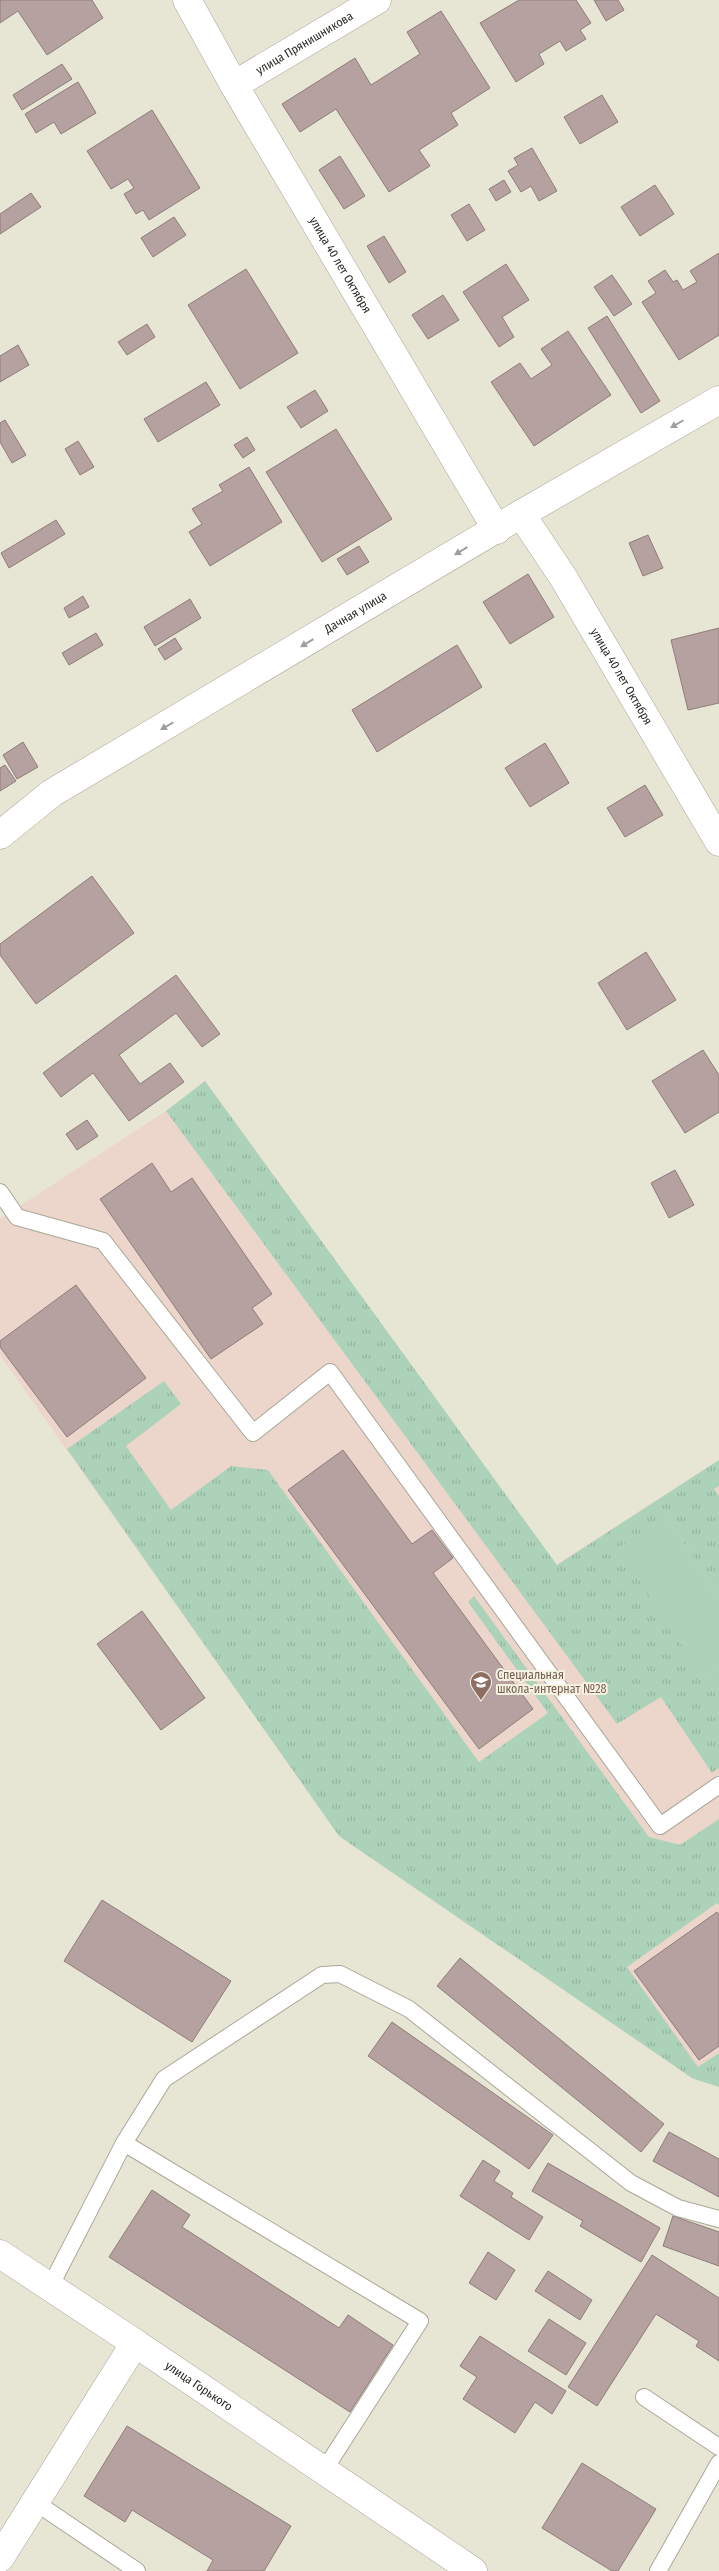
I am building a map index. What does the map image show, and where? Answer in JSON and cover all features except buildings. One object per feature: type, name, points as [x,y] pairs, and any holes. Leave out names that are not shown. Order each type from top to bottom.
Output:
[{"type":"street","name":"улица 40 лет Октября","points":[[187,0],[234,85],[497,530]]},
{"type":"street","name":"улица Прянишникова","points":[[234,85],[376,0]]},
{"type":"street","name":"Дачная улица","points":[[0,835],[52,793],[521,514],[719,400]]},
{"type":"street","name":"улица 40 лет Октября","points":[[521,514],[563,577],[719,842]]},
{"type":"street","name":"улица Горького","points":[[0,2254],[473,2571]]},
{"type":"street","points":[[0,2558],[7,2530],[35,2502],[134,2343]]},
{"type":"lane","points":[[0,1192],[17,1217],[102,1241],[253,1433],[330,1372],[660,1826],[719,1785]]},
{"type":"lane","points":[[50,2287],[124,2143],[164,2079],[322,1976],[340,1974],[409,2009],[631,2183],[678,2208],[719,2219]]},
{"type":"lane","points":[[124,2143],[420,2321],[323,2472]]},
{"type":"lane","points":[[644,2398],[719,2447]]},
{"type":"lane","points":[[658,2571],[719,2462]]},
{"type":"lane","points":[[35,2502],[137,2571]]},
{"type":"shaded area","name":"Специальная школа-интернат №28","points":[[205,1081],[556,1565],[719,1460],[719,2087],[692,2078],[339,1836],[0,1355],[0,1219],[166,1111]]},
{"type":"green space","points":[[205,1081],[557,1565],[719,1460],[719,1486],[714,1489],[719,1496],[719,1597],[666,1516],[703,1678],[719,1668],[719,1768],[712,1773],[661,1697],[617,1724],[166,1111]]},
{"type":"green space","points":[[164,1381],[181,1404],[126,1446],[171,1510],[231,1466],[268,1470],[479,1762],[548,1713],[468,1602],[474,1596],[649,1837],[680,1845],[719,1819],[719,1905],[717,1903],[627,1967],[698,2067],[719,2053],[719,2087],[692,2078],[339,1836],[67,1449]]},
{"type":"green space","points":[[666,1516],[719,1597],[719,1668],[703,1678],[618,1548]]},
{"type":"place","name":"Специальная школа-интернат №28","points":[[481,1701]]}]
